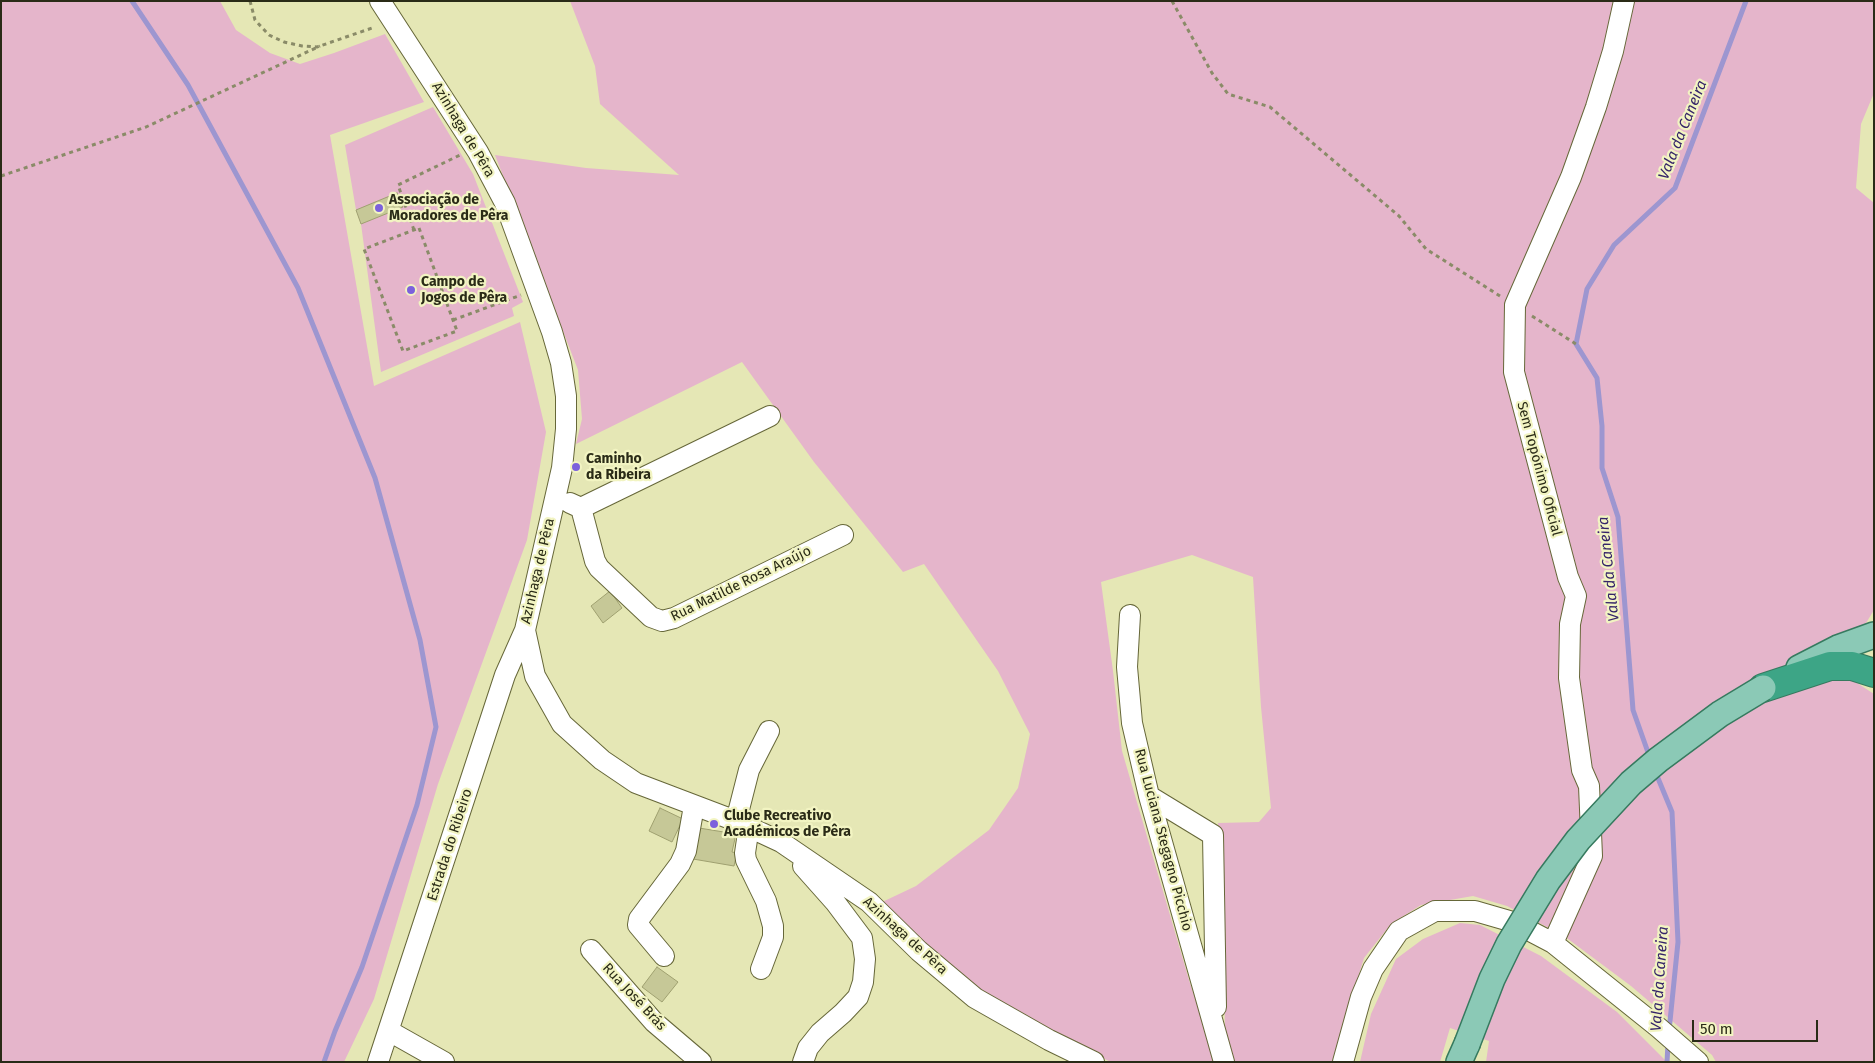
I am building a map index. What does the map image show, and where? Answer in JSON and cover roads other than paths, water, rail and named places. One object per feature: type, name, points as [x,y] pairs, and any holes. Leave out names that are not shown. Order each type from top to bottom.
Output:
[{"type":"highway","points":[[1763,688],[1830,666],[1852,666],[1874,674]]},
{"type":"main road","points":[[1463,1056],[1492,979],[1509,944],[1548,880],[1578,840],[1624,790],[1699,728],[1763,688],[1820,656],[1874,635]]},
{"type":"main road","points":[[1763,688],[1837,659],[1874,647]]},
{"type":"street","name":"Azinhaga de Pêra","points":[[380,1],[478,152],[505,203],[561,363],[566,396],[566,429],[562,468],[525,630],[535,676],[562,724],[602,760],[636,783],[742,823],[781,842],[868,902],[919,951],[975,998],[1049,1040],[1094,1062]]},
{"type":"street","name":"Sem Topónimo Oficial","points":[[1553,943],[1592,856],[1589,786],[1582,770],[1569,678],[1570,624],[1576,596],[1568,577],[1514,372],[1515,305],[1571,177],[1596,107],[1613,51],[1624,1]]},
{"type":"street","points":[[556,496],[581,508],[770,416]]},
{"type":"street","name":"Rua Matilde Rosa Araújo","points":[[581,508],[594,561],[599,568],[651,617],[662,621],[674,618],[843,535]]},
{"type":"street","name":"Rua Luciana Stegagno Picchio","points":[[1130,615],[1127,667],[1132,723],[1148,796],[1224,1062]]},
{"type":"street","name":"Estrada do Ribeiro","points":[[378,1062],[505,675],[525,630]]},
{"type":"street","points":[[760,968],[773,936],[774,926],[766,901],[746,860],[742,823],[749,770],[769,731]]},
{"type":"street","points":[[1148,796],[1213,835],[1217,1036]]},
{"type":"street","points":[[664,956],[638,925],[639,919],[680,864],[686,851],[694,806]]},
{"type":"street","points":[[781,842],[835,902],[862,938],[865,960],[864,982],[858,997],[820,1033],[808,1048],[803,1062]]},
{"type":"street","points":[[1344,1062],[1362,998],[1373,970],[1399,931],[1435,912],[1475,911],[1513,922],[1553,943],[1659,1028],[1698,1062]]},
{"type":"street","name":"Rua José Brás","points":[[591,950],[654,1022],[701,1062]]},
{"type":"street","points":[[389,1031],[444,1062]]},
{"type":"waterway","points":[[132,1],[188,85],[298,288],[375,478],[420,640],[436,727],[417,805],[362,967],[324,1062]]},
{"type":"waterway","name":"Vala da Caneira","points":[[1650,758],[1633,710],[1618,517],[1602,468],[1602,426],[1597,378],[1576,344],[1587,289],[1614,245],[1675,188],[1746,1]]},
{"type":"waterway","name":"Vala da Caneira","points":[[1655,771],[1672,812],[1678,942],[1669,1031]]},
{"type":"waterway","name":"Vala da Caneira","points":[[1667,1062],[1668,1044]]},
{"type":"place","name":"Associação de Moradores de Pêra","points":[[379,208]]},
{"type":"place","name":"Campo de Jogos de Pêra","points":[[411,290]]},
{"type":"place","name":"Caminho da Ribeira","points":[[576,467]]},
{"type":"place","name":"Clube Recreativo Académicos de Pêra","points":[[714,824]]}]
